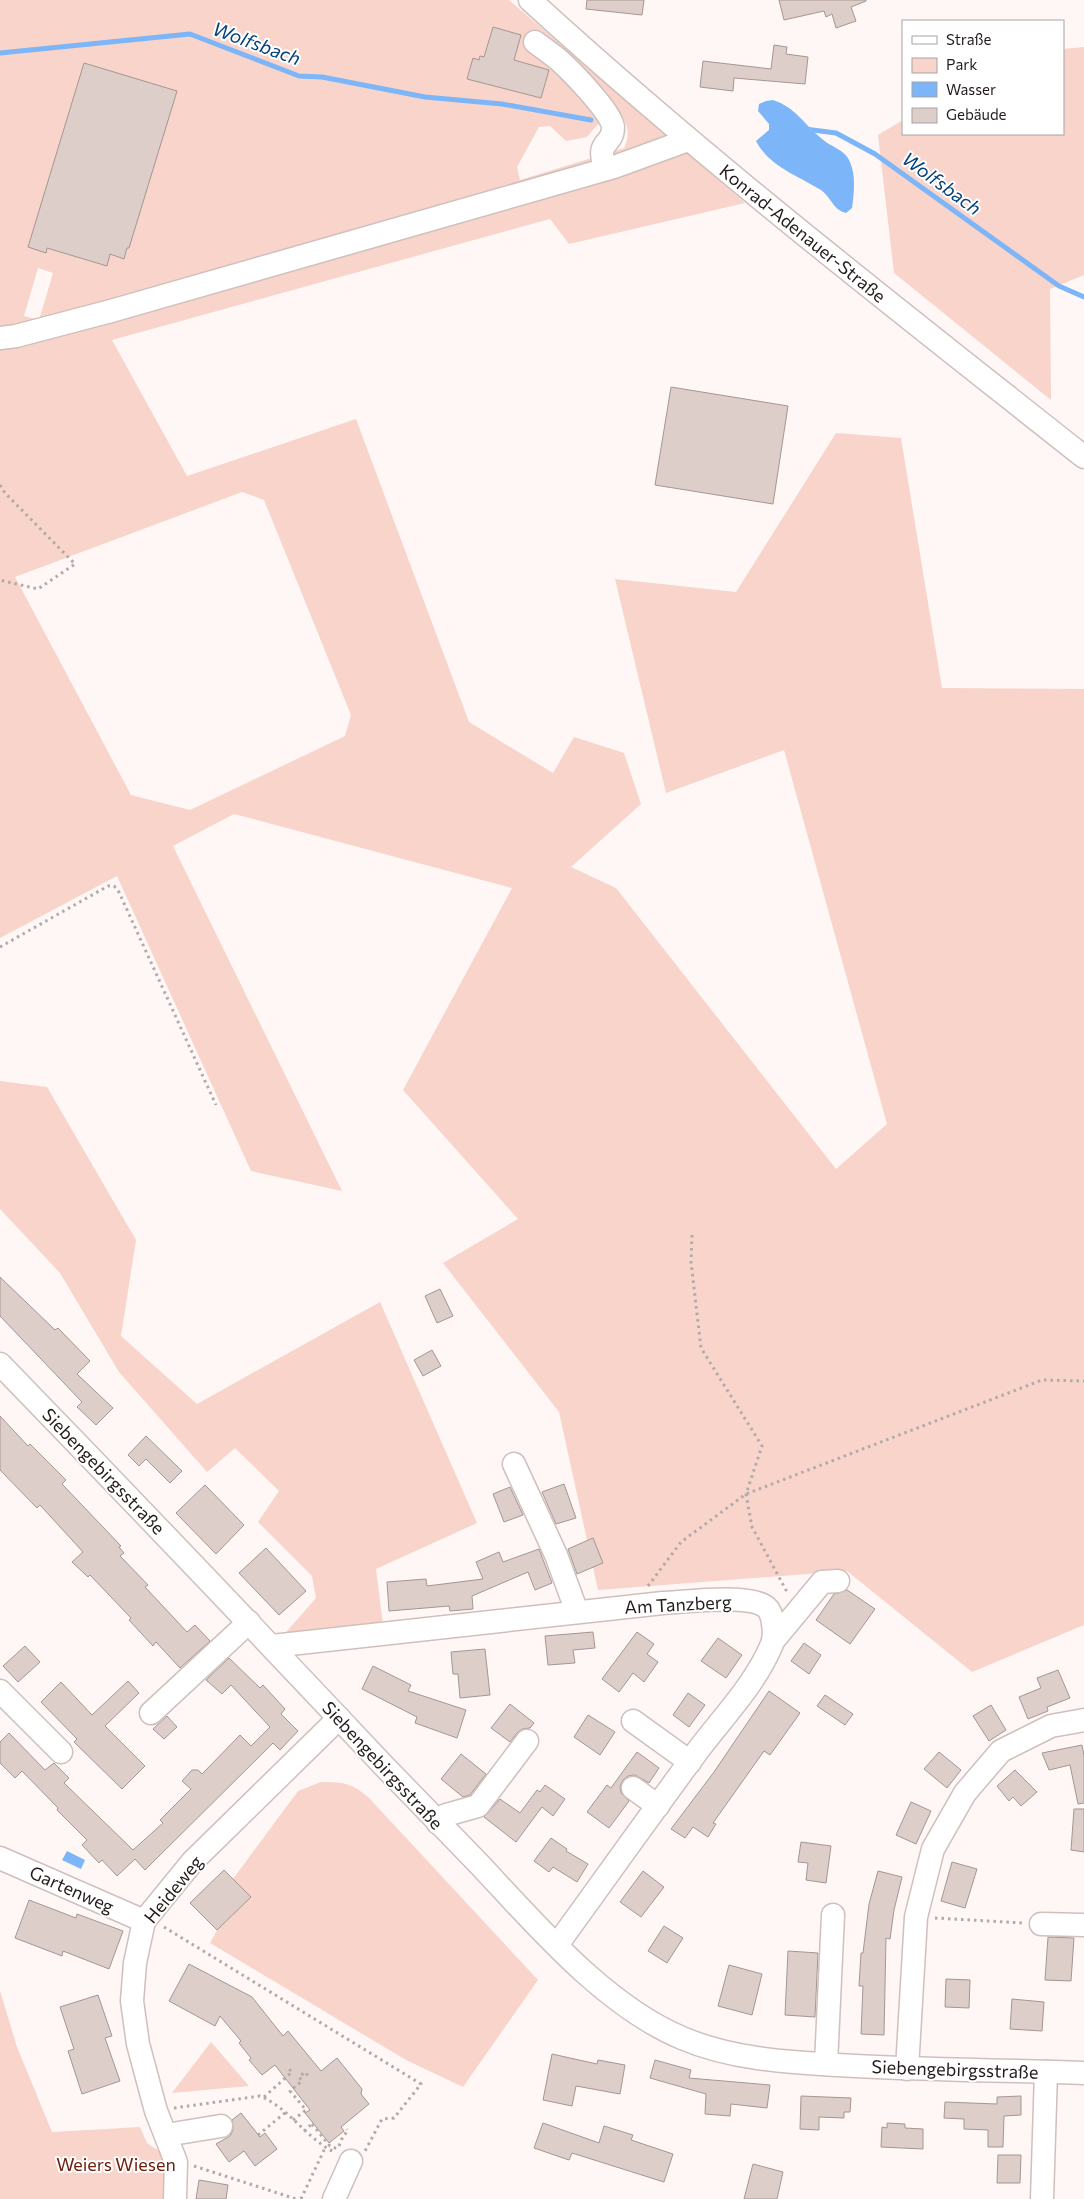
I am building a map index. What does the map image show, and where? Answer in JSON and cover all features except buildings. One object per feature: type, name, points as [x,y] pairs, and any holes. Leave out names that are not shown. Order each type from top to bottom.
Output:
[{"type":"street","name":"Konrad-Adenauer-Straße","points":[[530,0],[688,140],[806,237],[1084,457]]},
{"type":"street","points":[[535,42],[560,61],[611,117],[613,132],[601,151],[601,158],[606,169]]},
{"type":"street","points":[[0,338],[16,336],[111,311],[606,169],[688,140]]},
{"type":"street","name":"Siebengebirgsstraße","points":[[0,1364],[557,1945],[616,1999],[650,2022],[681,2038],[735,2055],[907,2070],[1084,2073]]},
{"type":"street","points":[[514,1464],[556,1555],[577,1612]]},
{"type":"street","points":[[557,1945],[690,1762],[762,1667],[774,1642],[822,1582],[838,1580]]},
{"type":"street","name":"Am Tanzberg","points":[[272,1646],[633,1606],[719,1599],[757,1602],[768,1609]]},
{"type":"street","points":[[768,1609],[772,1618],[774,1642]]},
{"type":"street","points":[[151,1713],[248,1622]]},
{"type":"street","points":[[0,1691],[61,1752]]},
{"type":"street","name":"Heideweg","points":[[175,2199],[176,2162],[156,2111],[138,2044],[132,2001],[135,1963],[144,1921],[193,1861],[339,1718]]},
{"type":"street","points":[[907,2070],[916,1917],[933,1849],[965,1793],[1000,1751],[1051,1726],[1084,1720]]},
{"type":"street","points":[[633,1721],[690,1762]]},
{"type":"street","points":[[438,1823],[446,1815],[478,1806],[527,1741]]},
{"type":"street","points":[[633,1788],[658,1806]]},
{"type":"street","name":"Gartenweg","points":[[0,1858],[144,1921]]},
{"type":"street","points":[[826,2064],[833,1915]]},
{"type":"street","points":[[1041,1924],[1084,1925]]},
{"type":"street","points":[[1042,2199],[1046,2072]]},
{"type":"street","points":[[166,2135],[221,2126]]},
{"type":"street","points":[[334,2199],[345,2155]]},
{"type":"path","points":[[0,485],[5,493],[75,564],[38,589],[0,580]]},
{"type":"path","points":[[0,947],[108,886],[114,886],[118,890],[216,1105]]},
{"type":"path","points":[[692,1235],[691,1262],[701,1348],[762,1446],[746,1494],[752,1527],[788,1592],[768,1609]]},
{"type":"path","points":[[633,1606],[681,1542],[746,1494],[1042,1380],[1084,1381]]},
{"type":"path","points":[[916,1917],[1041,1924]]},
{"type":"path","points":[[144,1921],[167,1928],[421,2084],[394,2118],[382,2119],[359,2164],[330,2146],[312,2123],[304,2131]]},
{"type":"path","points":[[264,2098],[292,2072],[287,2067]]},
{"type":"path","points":[[293,2121],[306,2110],[290,2091],[302,2081],[299,2077],[305,2072],[309,2077]]},
{"type":"path","points":[[156,2111],[260,2096],[286,2112],[293,2121],[325,2148],[336,2154],[345,2155]]},
{"type":"path","points":[[258,2134],[286,2112]]},
{"type":"path","points":[[345,2155],[343,2136],[348,2131],[347,2129]]},
{"type":"path","points":[[301,2199],[325,2148]]},
{"type":"path","points":[[176,2162],[296,2199]]},
{"type":"green space","points":[[0,0],[509,0],[745,203],[569,244],[550,219],[112,340],[187,476],[356,419],[469,722],[553,773],[574,737],[624,753],[641,804],[571,867],[616,888],[836,1169],[887,1124],[784,750],[666,793],[615,579],[736,592],[836,433],[901,438],[942,688],[1084,689],[1084,1625],[972,1672],[847,1571],[598,1590],[559,1412],[443,1263],[518,1219],[403,1090],[512,888],[234,814],[173,846],[342,1191],[251,1171],[117,876],[0,938]],"holes":[[[592,84],[614,105],[625,121],[627,138],[624,148],[520,180],[517,167],[539,127],[550,126],[566,141],[587,137],[599,123]],[[38,268],[53,273],[39,320],[24,316]],[[242,492],[264,500],[351,715],[345,736],[190,810],[131,795],[15,577]]]},
{"type":"green space","points":[[1084,47],[1084,275],[1050,289],[1051,400],[894,273],[878,135],[902,121],[902,135],[1064,135],[1064,49]]},
{"type":"green space","points":[[0,1081],[47,1087],[136,1240],[121,1336],[197,1404],[380,1302],[477,1523],[376,1569],[383,1625],[281,1638],[316,1598],[312,1576],[258,1522],[279,1491],[235,1448],[207,1472],[119,1372],[60,1273],[0,1209]]},
{"type":"green space","points":[[321,1782],[347,1784],[358,1789],[369,1798],[538,1980],[463,2087],[406,2060],[210,1943],[217,1930],[250,1897],[233,1879],[298,1791]]},
{"type":"green space","name":"Weiers Wiesen","points":[[0,1991],[17,2047],[52,2132],[140,2127],[147,2143],[165,2155],[172,2199],[0,2199]]},
{"type":"green space","points":[[211,2042],[249,2086],[172,2093]]},
{"type":"water","points":[[773,100],[793,111],[821,138],[848,158],[853,173],[854,191],[852,208],[846,213],[838,209],[821,190],[776,164],[756,141],[769,130],[769,124],[758,111],[759,104]]},
{"type":"water","points":[[67,1851],[85,1860],[81,1869],[62,1860]]},
{"type":"waterway","name":"Wolfsbach","points":[[0,53],[190,34],[299,76],[322,77],[425,97],[502,104],[591,120]]},
{"type":"waterway","name":"Wolfsbach","points":[[805,129],[836,133],[875,154],[1059,286],[1084,297]]}]
